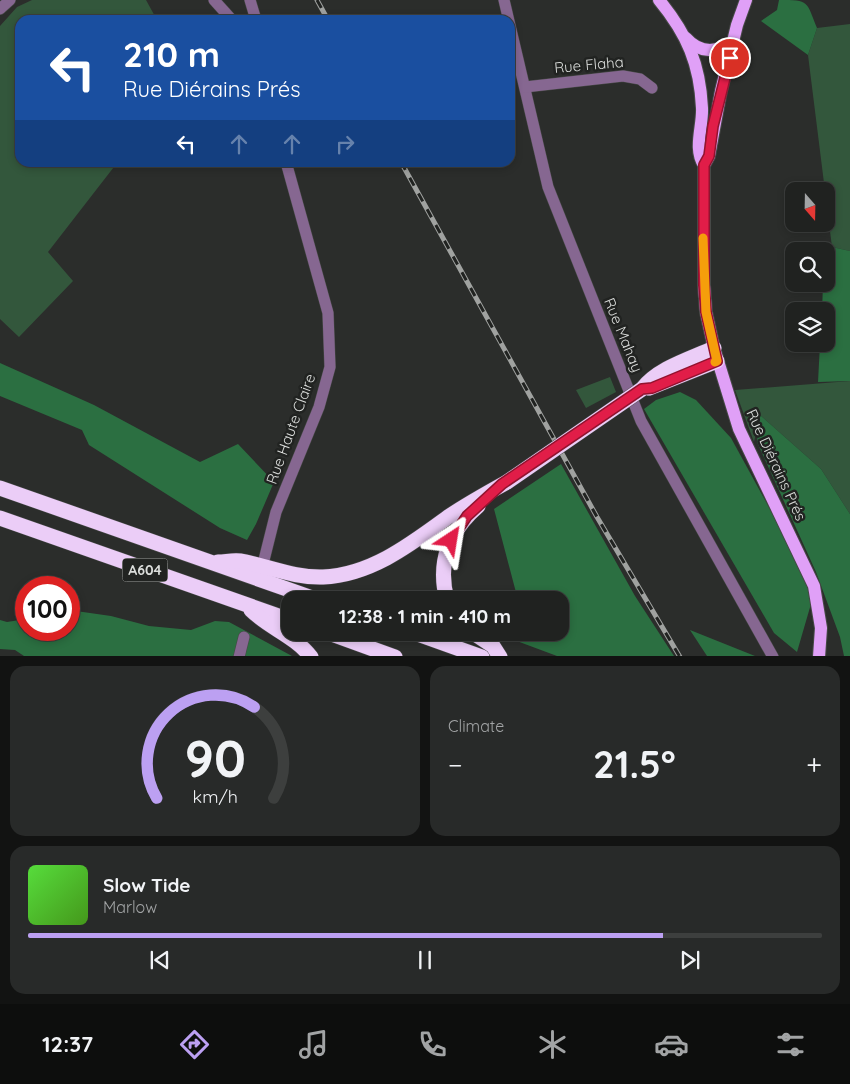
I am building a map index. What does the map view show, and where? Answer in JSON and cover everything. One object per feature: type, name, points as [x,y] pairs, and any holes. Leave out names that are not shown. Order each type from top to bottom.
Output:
[{"type":"highway","points":[[209,562],[239,561],[306,576],[322,577],[343,574],[392,555],[416,542],[471,502],[505,483],[647,386],[715,355]]},
{"type":"highway","points":[[445,591],[443,584],[446,550],[467,516],[505,483]]},
{"type":"highway","name":"A604","points":[[0,488],[292,591]]},
{"type":"highway","name":"A604","points":[[0,518],[281,617]]},
{"type":"highway","points":[[244,604],[260,619],[304,647],[311,656]]},
{"type":"highway","points":[[352,641],[395,656]]},
{"type":"highway","points":[[438,641],[482,656]]},
{"type":"highway","points":[[486,641],[493,646],[500,656]]},
{"type":"main road","name":"Rue Diérains Prés","points":[[658,0],[686,38],[696,48],[710,51],[734,40]]},
{"type":"main road","name":"Rue Diérains Prés","points":[[704,165],[709,156],[713,126],[746,0]]},
{"type":"main road","name":"Rue Diérains Prés","points":[[686,38],[701,83],[702,119],[699,154],[704,165],[704,285],[706,312],[715,355],[729,400],[750,454],[793,539],[814,586],[821,628],[819,656]]},
{"type":"street","points":[[0,9],[10,0]]},
{"type":"street","points":[[214,0],[228,15]]},
{"type":"street","points":[[250,0],[254,15]]},
{"type":"street","name":"Rue Mahay","points":[[504,0],[508,15]]},
{"type":"street","name":"Rue Mahay","points":[[515,46],[548,188],[640,421],[773,656]]},
{"type":"street","name":"Rue Flaha","points":[[525,87],[623,76],[640,79],[652,88]]},
{"type":"street","name":"Rue Haute Claire","points":[[264,560],[276,512],[319,407],[330,367],[328,313],[287,167]]},
{"type":"street","points":[[239,656],[244,637]]},
{"type":"green space","points":[[32,0],[146,0],[154,15],[15,15],[15,167],[114,167],[48,252],[73,281],[19,337],[0,319],[0,26],[17,7]]},
{"type":"green space","points":[[779,0],[802,2],[808,7],[817,28],[808,55],[761,21],[777,10]]},
{"type":"green space","points":[[850,24],[850,251],[835,248],[835,242],[831,242],[830,232],[835,232],[835,182],[824,182],[808,55],[817,28]]},
{"type":"green space","points":[[835,248],[850,251],[850,381],[818,382],[820,352],[835,352],[835,302],[822,302],[823,292],[835,292]]},
{"type":"green space","points":[[0,363],[94,405],[200,462],[238,444],[274,482],[247,540],[220,528],[89,445],[82,430],[0,396]]},
{"type":"green space","points":[[610,377],[616,392],[586,408],[576,390]]},
{"type":"green space","points":[[850,381],[850,514],[821,469],[760,415],[754,442],[735,390]]},
{"type":"green space","points":[[680,392],[696,400],[731,438],[777,522],[813,597],[797,652],[774,633],[644,409],[656,400]]},
{"type":"green space","points":[[760,415],[821,469],[850,514],[850,656],[844,656],[840,637],[816,572],[757,442]]},
{"type":"green space","points":[[561,464],[635,596],[674,656],[557,656],[517,641],[569,641],[569,591],[516,591],[494,509]]},
{"type":"green space","points":[[80,612],[111,616],[149,626],[191,630],[215,621],[229,622],[292,656],[24,656],[15,650],[0,649],[0,620],[7,622],[15,621],[15,641],[80,641]]},
{"type":"green space","points":[[690,630],[755,656],[707,656]]},
{"type":"railway","points":[[317,0],[325,15]]},
{"type":"railway","points":[[404,167],[597,517],[679,656]]},
{"type":"slow traffic","points":[[703,238],[706,312],[717,361],[715,362]]},
{"type":"route","points":[[451,540],[467,516],[502,484],[642,389],[652,388],[717,361],[706,312],[704,285],[704,165],[709,156],[713,126],[730,58]]}]
